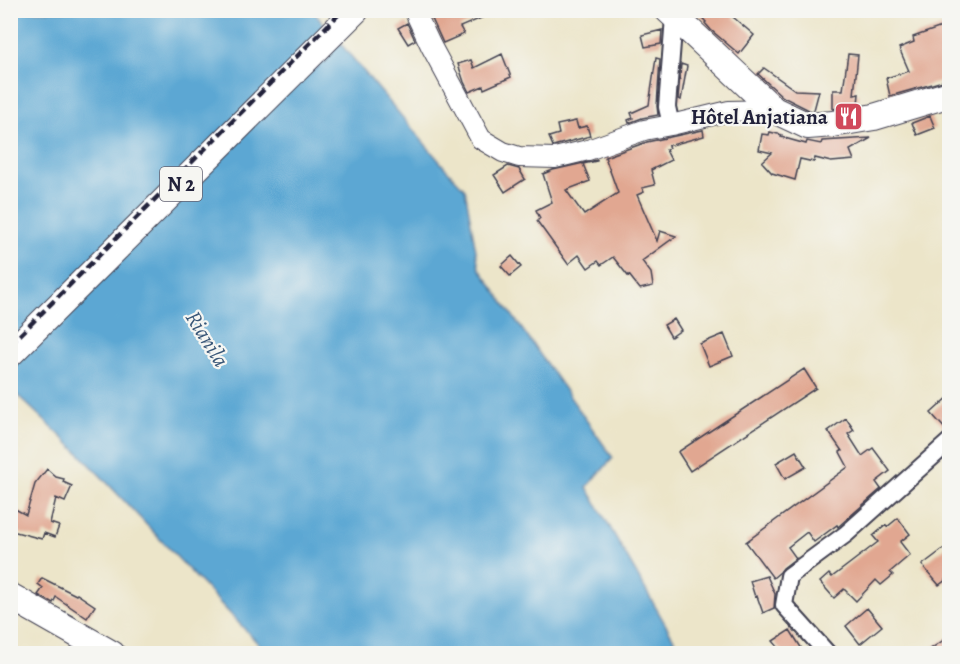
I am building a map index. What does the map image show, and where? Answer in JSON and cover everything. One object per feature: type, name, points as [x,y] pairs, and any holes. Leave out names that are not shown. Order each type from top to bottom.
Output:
[{"type":"main road","name":"N 2","points":[[10,354],[354,13]]},
{"type":"main road","points":[[671,14],[774,110],[808,126],[874,117],[950,94]]},
{"type":"main road","points":[[10,596],[112,654]]},
{"type":"street","points":[[414,10],[481,139],[503,152],[519,157],[555,158],[588,150],[644,130],[729,111],[774,110]]},
{"type":"street","points":[[671,14],[667,107],[671,125]]},
{"type":"street","points":[[828,654],[784,605],[789,576],[846,534],[950,441]]},
{"type":"water","name":"Rianila","points":[[10,11],[313,11],[465,189],[479,268],[613,458],[587,487],[676,643],[676,653],[267,653],[81,455],[11,389]]},
{"type":"building","points":[[428,10],[498,11],[460,27],[464,34],[443,43]]},
{"type":"building","points":[[695,10],[741,10],[733,17],[754,35],[739,54],[711,30]]},
{"type":"building","points":[[407,23],[415,40],[408,44],[398,28]]},
{"type":"building","points":[[950,24],[950,79],[890,96],[886,78],[909,71],[899,48],[914,42],[913,37]]},
{"type":"building","points":[[662,30],[661,44],[645,47],[642,35]]},
{"type":"building","points":[[502,54],[511,77],[484,89],[483,86],[469,92],[458,64],[471,60],[474,68]]},
{"type":"building","points":[[848,54],[858,55],[854,95],[859,94],[858,104],[833,109],[833,90],[843,90]]},
{"type":"building","points":[[656,58],[660,59],[658,115],[629,123],[628,120],[633,118],[631,113],[649,105]]},
{"type":"building","points":[[681,64],[687,66],[681,100],[678,99]]},
{"type":"building","points":[[764,68],[795,90],[819,91],[814,110],[811,111],[783,97],[758,74]]},
{"type":"building","points":[[930,116],[935,128],[917,135],[912,123]]},
{"type":"building","points":[[576,121],[578,128],[587,126],[590,136],[553,146],[549,137],[559,134],[557,125]]},
{"type":"building","points":[[703,130],[704,136],[668,146],[666,150],[671,160],[651,170],[655,185],[642,188],[644,192],[637,195],[657,241],[660,231],[676,236],[642,261],[651,273],[653,286],[640,289],[613,257],[601,265],[598,261],[588,268],[579,255],[568,264],[537,221],[540,218],[536,210],[552,202],[543,174],[597,160],[583,164],[590,181],[566,190],[584,215],[618,193],[605,157],[647,142]]},
{"type":"building","points":[[770,132],[806,144],[807,141],[821,144],[822,141],[871,138],[850,150],[854,160],[831,162],[815,158],[814,162],[800,159],[795,180],[772,173],[762,162],[772,153],[759,150],[762,134],[769,135]]},
{"type":"building","points":[[508,166],[519,169],[525,179],[505,192],[494,175]]},
{"type":"building","points":[[512,256],[521,267],[510,276],[501,266]]},
{"type":"building","points":[[674,319],[681,330],[671,337],[664,325]]},
{"type":"building","points":[[724,334],[733,356],[709,366],[700,344]]},
{"type":"building","points":[[804,369],[816,388],[690,471],[678,452]]},
{"type":"building","points":[[950,396],[950,431],[947,431],[931,413]]},
{"type":"building","points":[[846,418],[854,430],[848,434],[862,456],[873,448],[890,471],[876,482],[881,489],[838,527],[837,525],[814,542],[807,532],[788,547],[796,558],[773,578],[746,542],[848,467],[840,452],[842,451],[828,431]]},
{"type":"building","points":[[796,451],[806,467],[785,479],[776,463]]},
{"type":"building","points":[[47,469],[72,486],[65,502],[56,498],[50,523],[59,526],[55,537],[44,533],[42,539],[12,531],[15,509],[26,515],[35,484]]},
{"type":"building","points":[[898,518],[910,534],[900,542],[910,555],[890,572],[893,575],[881,585],[876,580],[856,601],[844,589],[834,598],[820,582],[829,574],[832,577],[878,542],[873,536]]},
{"type":"building","points":[[950,544],[950,577],[939,585],[922,565]]},
{"type":"building","points":[[767,576],[775,594],[774,608],[763,613],[750,581]]},
{"type":"building","points":[[42,578],[77,594],[95,606],[87,618],[56,597],[53,603],[38,595],[43,588],[38,584]]},
{"type":"building","points":[[867,608],[882,626],[860,644],[846,626]]},
{"type":"building","points":[[790,630],[802,649],[797,654],[784,654],[773,641]]},
{"type":"building","points":[[950,636],[950,654],[923,654]]},
{"type":"railway","points":[[10,345],[343,10]]},
{"type":"place","name":"Hôtel Anjatiana","points":[[849,117]]}]
